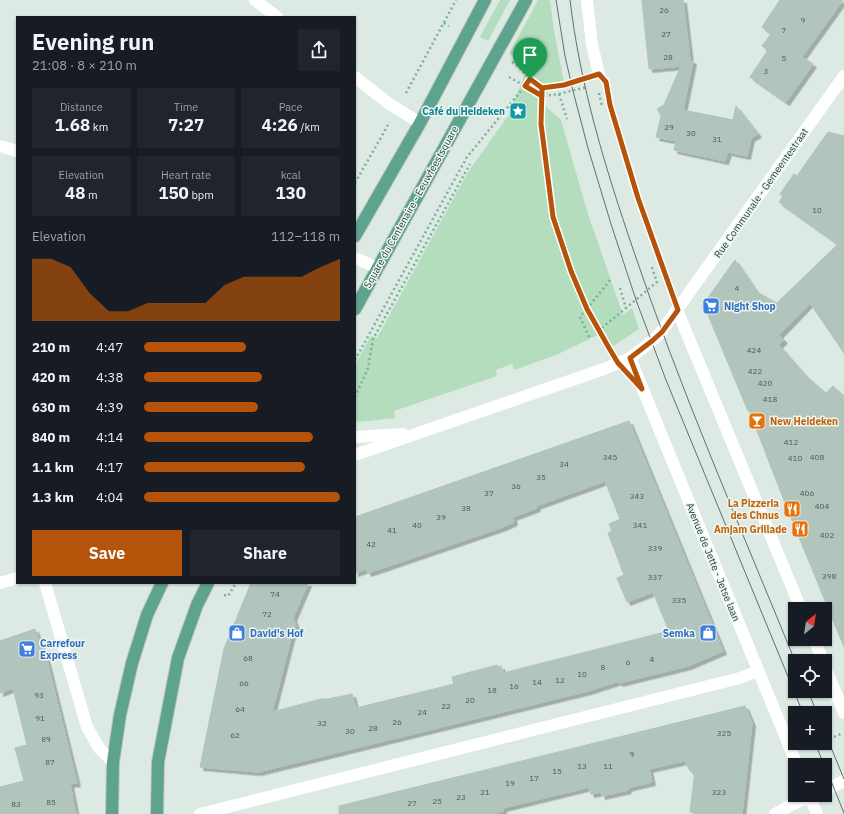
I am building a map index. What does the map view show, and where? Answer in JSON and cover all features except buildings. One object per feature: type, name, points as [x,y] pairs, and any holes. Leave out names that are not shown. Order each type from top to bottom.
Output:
[{"type":"main road","points":[[356,234],[420,123],[485,0]]},
{"type":"main road","name":"Square du Centenaire - Eeuwfeestsquare","points":[[356,307],[526,0]]},
{"type":"main road","points":[[112,814],[113,762],[120,715],[132,663],[147,614],[162,584]]},
{"type":"main road","points":[[157,814],[158,762],[178,658],[197,605],[208,584]]},
{"type":"street","points":[[255,0],[276,16]]},
{"type":"street","points":[[587,0],[592,45],[599,74]]},
{"type":"street","name":"Rue Communale - Gemeentestraat","points":[[678,310],[844,76]]},
{"type":"street","points":[[356,78],[388,103],[420,123]]},
{"type":"street","points":[[0,146],[16,152]]},
{"type":"street","points":[[356,258],[378,268]]},
{"type":"street","points":[[356,455],[604,369],[630,358],[662,332],[678,310]]},
{"type":"street","points":[[678,310],[798,602]]},
{"type":"street","name":"Avenue de Jette - Jetse laan","points":[[630,358],[794,758]]},
{"type":"street","points":[[356,436],[416,434]]},
{"type":"street","points":[[0,583],[16,578]]},
{"type":"street","points":[[45,584],[87,727],[99,748],[113,762]]},
{"type":"street","points":[[200,814],[732,680],[758,671]]},
{"type":"street","points":[[832,684],[844,713]]},
{"type":"street","points":[[832,787],[844,781]]},
{"type":"street","points":[[775,814],[796,802]]},
{"type":"street","points":[[813,802],[817,814]]},
{"type":"path","points":[[444,23],[467,36]]},
{"type":"path","points":[[496,52],[516,65],[530,79],[542,88],[564,85],[599,74],[606,82],[610,105],[638,198],[678,310]]},
{"type":"path","points":[[509,77],[542,96],[559,94],[591,86]]},
{"type":"path","points":[[356,358],[467,158],[530,79]]},
{"type":"path","points":[[542,88],[541,124],[553,217],[571,271],[587,309],[618,363]]},
{"type":"path","points":[[599,92],[602,106]]},
{"type":"path","points":[[559,94],[567,119]]},
{"type":"path","points":[[356,395],[368,368],[373,339],[470,164]]},
{"type":"path","points":[[602,328],[657,282],[651,265]]},
{"type":"path","points":[[590,305],[611,279]]},
{"type":"path","points":[[620,288],[626,308]]},
{"type":"path","points":[[583,313],[580,317],[590,339]]},
{"type":"path","points":[[834,737],[841,734]]},
{"type":"green space","points":[[500,0],[510,0],[488,41],[480,37]]},
{"type":"green space","points":[[538,0],[550,0],[554,31],[564,82],[550,85],[543,104],[561,120],[587,211],[623,315],[632,308],[639,329],[612,347],[602,333],[556,355],[514,370],[512,364],[496,370],[497,376],[394,411],[395,418],[356,421],[356,363],[371,336],[377,338],[468,172],[508,116],[527,69],[515,57],[509,54]]},
{"type":"tram line","points":[[556,0],[565,56],[588,148],[636,300],[666,380],[800,706]]},
{"type":"tram line","points":[[570,0],[574,32],[587,95],[603,157],[633,249],[690,405],[792,654]]},
{"type":"tram line","points":[[811,698],[814,706]]},
{"type":"tram line","points":[[818,750],[821,758]]},
{"type":"tram line","points":[[832,750],[844,779]]},
{"type":"tram line","points":[[832,783],[844,813]]},
{"type":"place","name":"Café du Heideken","points":[[518,111]]},
{"type":"place","name":"Night Shop","points":[[711,306]]},
{"type":"place","name":"New Heideken","points":[[757,421]]},
{"type":"place","name":"La Pizzeria des Chnus","points":[[792,509]]},
{"type":"place","name":"Amjam Grillade","points":[[800,529]]},
{"type":"place","name":"David's Hof","points":[[237,633]]},
{"type":"place","name":"Semka","points":[[708,633]]},
{"type":"place","name":"Carrefour Express","points":[[27,649]]},
{"type":"route","points":[[530,79],[525,86],[542,96],[542,88],[564,85],[599,74],[606,82],[610,105],[638,198],[678,310],[662,332],[630,358],[642,389],[618,363],[587,309],[571,271],[553,217],[541,124],[542,88],[530,79]]}]
